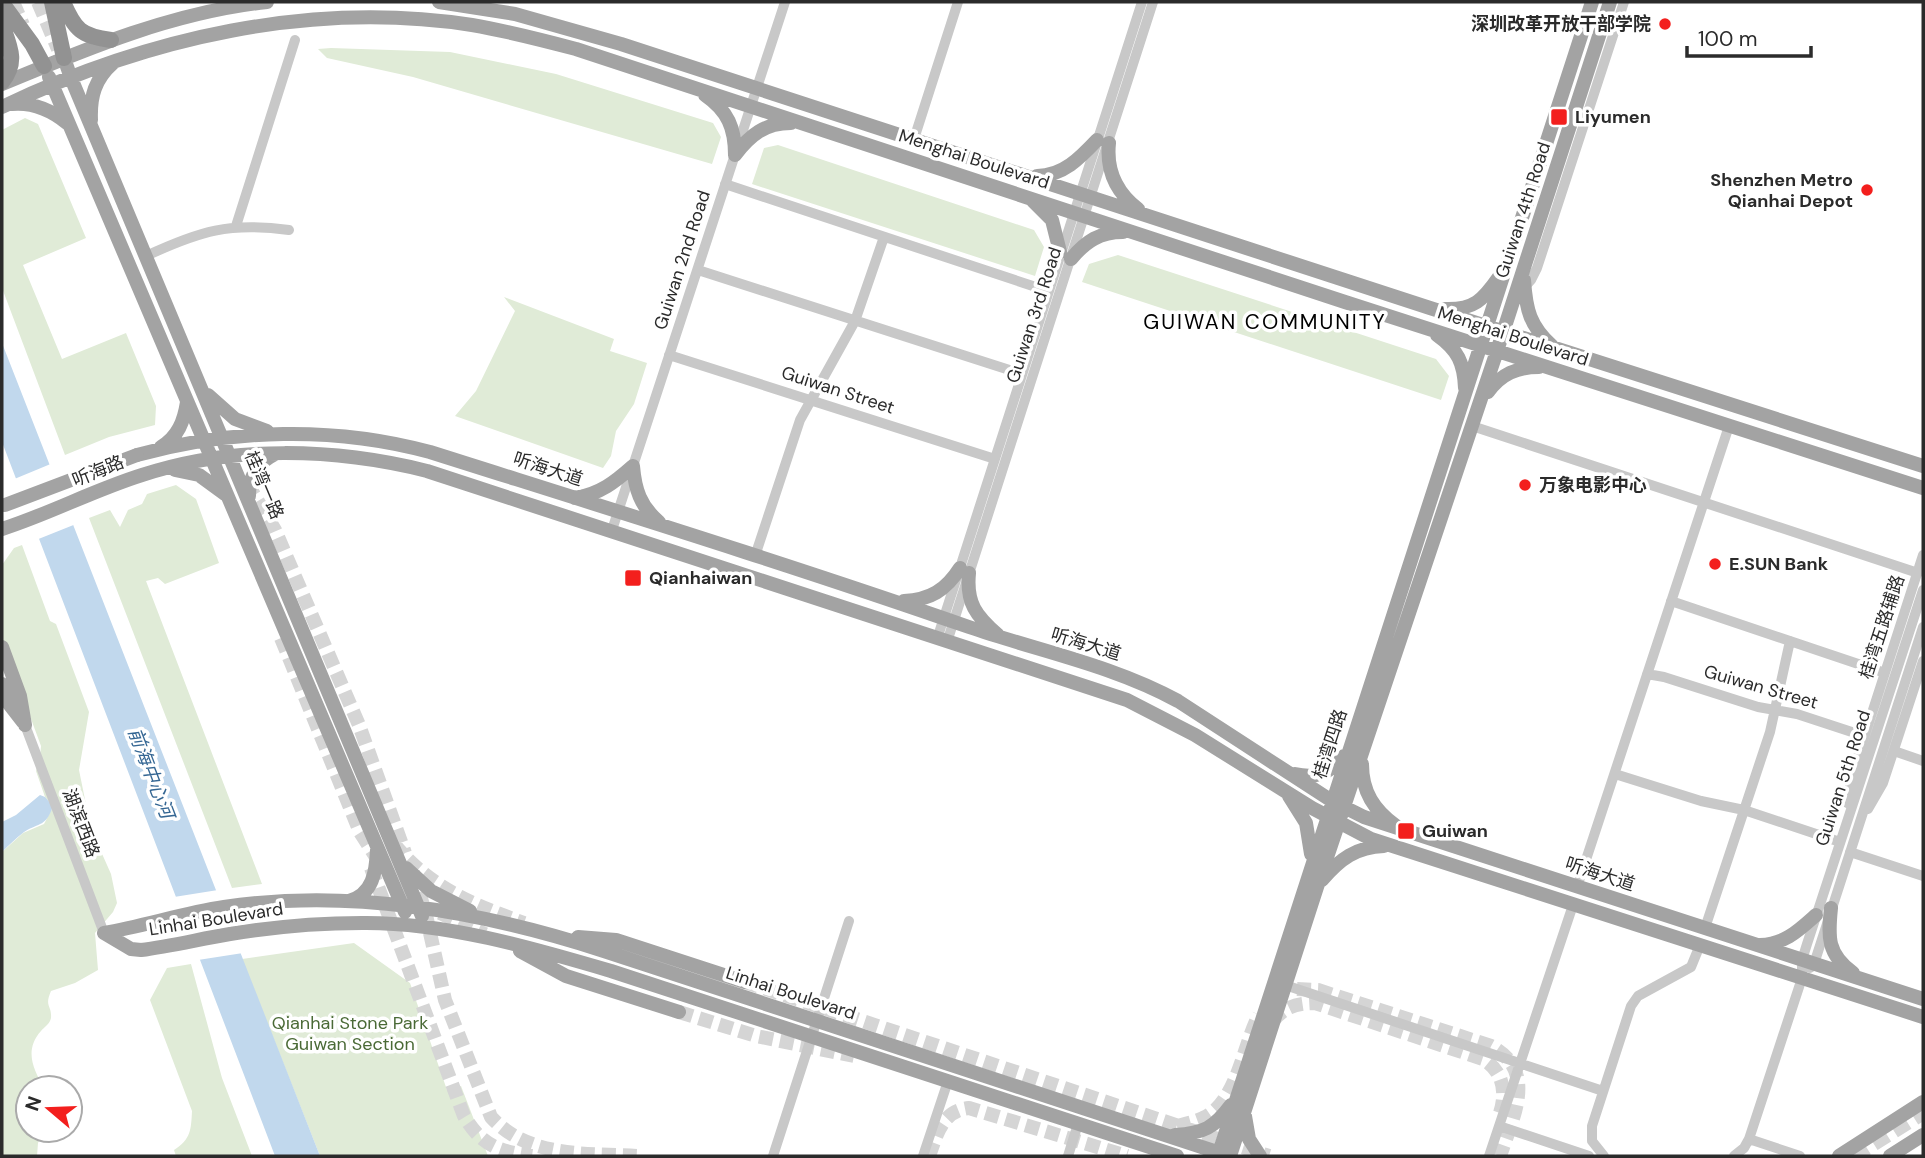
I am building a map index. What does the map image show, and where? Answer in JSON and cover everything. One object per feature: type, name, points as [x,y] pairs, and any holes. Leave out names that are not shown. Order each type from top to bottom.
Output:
[{"type":"highway","points":[[52,2],[64,58]]},
{"type":"highway","points":[[63,2],[78,30],[95,38],[111,40]]},
{"type":"highway","points":[[2,3],[32,44],[44,66]]},
{"type":"highway","points":[[2,25],[13,55],[10,69],[2,83]]},
{"type":"main road","points":[[2,83],[111,40],[188,15],[267,2]]},
{"type":"main road","name":"Menghai Boulevard","points":[[439,2],[547,22],[1923,466]]},
{"type":"main road","name":"Guiwan 4th Road","points":[[1481,346],[1592,2]]},
{"type":"main road","name":"Guiwan 4th Road","points":[[1497,351],[1520,291],[1523,272],[1541,216],[1613,3]]},
{"type":"main road","name":"Menghai Boulevard","points":[[5,106],[116,60],[205,34],[258,24],[308,19],[402,19],[470,25],[538,39],[695,89],[1923,488]]},
{"type":"main road","name":"桂湾一路","points":[[64,58],[427,928]]},
{"type":"main road","points":[[92,128],[91,106],[94,89],[101,75],[116,60]]},
{"type":"main road","points":[[44,66],[411,926]]},
{"type":"main road","points":[[695,89],[714,101],[728,118],[733,131],[735,155]]},
{"type":"main road","points":[[5,106],[34,105],[51,111],[69,124]]},
{"type":"main road","points":[[735,155],[751,136],[765,127],[803,124]]},
{"type":"main road","points":[[1028,176],[1044,176],[1066,169],[1103,142],[1115,185],[1127,200],[1145,215]]},
{"type":"main road","points":[[1023,195],[1042,207],[1052,220],[1066,256],[1097,235],[1138,233]]},
{"type":"main road","points":[[1430,308],[1454,309],[1475,304],[1489,291],[1507,264]]},
{"type":"main road","points":[[1520,291],[1532,324],[1555,348]]},
{"type":"main road","points":[[1431,330],[1460,357],[1465,396]]},
{"type":"main road","name":"桂湾四路","points":[[1242,1102],[1286,985],[1317,887],[1333,820],[1481,346]]},
{"type":"main road","name":"桂湾四路","points":[[1354,755],[1497,351]]},
{"type":"main road","points":[[1480,401],[1498,380],[1510,372],[1525,368],[1548,368]]},
{"type":"main road","points":[[203,390],[234,419],[282,434]]},
{"type":"main road","points":[[155,450],[170,441],[177,432],[185,415],[187,402]]},
{"type":"main road","name":"听海大道","points":[[204,440],[282,434],[350,436],[396,443],[896,601],[1049,653],[1083,661],[1156,689],[1338,804],[1403,831],[1923,999]]},
{"type":"main road","name":"听海路","points":[[4,505],[137,455],[204,440]]},
{"type":"main road","points":[[211,457],[275,453],[352,457],[408,466],[943,638],[1127,700],[1195,735],[1333,820],[1396,848],[1923,1017]]},
{"type":"main road","points":[[250,501],[249,487],[254,470],[275,453]]},
{"type":"main road","name":"听海路","points":[[6,528],[143,474],[211,457]]},
{"type":"main road","points":[[574,498],[606,488],[633,466]]},
{"type":"main road","points":[[633,466],[635,484],[644,508],[669,528]]},
{"type":"main road","points":[[163,470],[199,475],[229,498]]},
{"type":"main road","points":[[896,601],[916,601],[942,591],[965,570]]},
{"type":"main road","points":[[965,570],[972,606],[1002,638]]},
{"type":"main road","points":[[2,647],[20,696],[25,725]]},
{"type":"main road","points":[[2,684],[9,704],[25,725]]},
{"type":"main road","points":[[1290,774],[1311,777],[1320,775],[1354,755],[1368,797],[1379,811],[1403,831]]},
{"type":"main road","points":[[1283,790],[1306,823],[1312,859]]},
{"type":"main road","name":"桂湾四路","points":[[1226,1155],[1312,859],[1333,820]]},
{"type":"main road","points":[[343,902],[356,899],[369,888],[375,872],[377,845]]},
{"type":"main road","points":[[1317,887],[1339,862],[1359,849],[1384,846],[1396,848]]},
{"type":"main road","points":[[400,862],[431,891],[491,920]]},
{"type":"main road","name":"Linhai Boulevard","points":[[104,933],[223,907],[304,902],[403,907],[491,920],[556,935],[1226,1155]]},
{"type":"main road","points":[[1833,902],[1829,928],[1832,950],[1840,963],[1863,979]]},
{"type":"main road","points":[[1753,944],[1782,942],[1816,915]]},
{"type":"main road","name":"Linhai Boulevard","points":[[104,933],[131,949],[158,948],[228,934],[361,923],[427,928],[507,944],[611,971],[1171,1155]]},
{"type":"main road","points":[[556,935],[616,940],[745,982]]},
{"type":"main road","points":[[507,944],[566,976],[679,1012]]},
{"type":"main road","points":[[1166,1136],[1200,1132],[1210,1128],[1242,1102]]},
{"type":"main road","points":[[1242,1102],[1248,1139],[1260,1156]]},
{"type":"main road","points":[[1839,1156],[1923,1102]]},
{"type":"main road","points":[[1891,1156],[1923,1135]]},
{"type":"street","name":"Guiwan 2nd Road","points":[[612,530],[785,2]]},
{"type":"street","points":[[914,139],[958,2]]},
{"type":"street","name":"Guiwan 3rd Road","points":[[1103,142],[1142,2]]},
{"type":"street","name":"Guiwan 3rd Road","points":[[943,638],[1079,214],[1153,2]]},
{"type":"street","points":[[1520,291],[1537,268],[1613,3]]},
{"type":"street","points":[[236,226],[295,40]]},
{"type":"street","points":[[725,184],[1048,291]]},
{"type":"street","points":[[146,256],[195,235],[236,226],[289,230]]},
{"type":"street","points":[[755,556],[796,432],[810,400],[855,321],[884,237]]},
{"type":"street","name":"Guiwan 3rd Road","points":[[965,570],[995,459],[1048,291],[1066,256]]},
{"type":"street","points":[[698,270],[1022,374]]},
{"type":"street","name":"Guiwan Street","points":[[669,355],[995,459]]},
{"type":"street","points":[[1472,426],[1918,572]]},
{"type":"street","points":[[1577,887],[1729,426]]},
{"type":"street","name":"桂湾五路辅路","points":[[1842,836],[1852,775],[1875,738],[1885,673],[1923,555]]},
{"type":"street","name":"Guiwan 5th Road","points":[[1749,1139],[1802,978],[1833,902],[1857,830],[1875,738],[1923,590]]},
{"type":"street","points":[[1671,601],[1885,673]]},
{"type":"street","name":"Guiwan 5th Road","points":[[1875,738],[1923,627]]},
{"type":"street","points":[[1705,929],[1775,710],[1790,641]]},
{"type":"street","points":[[1857,830],[1883,783],[1920,684],[1923,661]]},
{"type":"street","name":"Guiwan Street","points":[[1647,674],[1664,677],[1758,708],[1797,714],[1875,738]]},
{"type":"street","name":"湖滨西路","points":[[25,725],[104,933]]},
{"type":"street","points":[[1894,751],[1923,761]]},
{"type":"street","points":[[1615,774],[1704,802],[1842,836]]},
{"type":"street","name":"Guiwan 5th Road","points":[[1808,962],[1816,915],[1842,836]]},
{"type":"street","points":[[1850,852],[1923,876]]},
{"type":"street","points":[[1823,893],[1833,902]]},
{"type":"street","points":[[1489,1156],[1573,905]]},
{"type":"street","points":[[773,1156],[849,921]]},
{"type":"street","points":[[1604,1156],[1594,1146],[1591,1133],[1634,1001],[1643,993],[1691,967],[1700,945]]},
{"type":"street","points":[[1286,985],[1603,1091]]},
{"type":"street","points":[[923,1156],[948,1082]]},
{"type":"street","points":[[1068,1156],[1079,1124]]},
{"type":"street","points":[[1499,1126],[1589,1156]]},
{"type":"street","points":[[1734,1156],[1744,1148],[1749,1139],[1800,1156]]},
{"type":"green space","points":[[318,49],[450,52],[556,74],[713,123],[721,137],[712,164],[413,77],[327,58]]},
{"type":"green space","points":[[25,118],[38,124],[86,238],[23,265],[62,359],[126,333],[156,406],[155,425],[109,437],[65,455],[2,288],[2,130]]},
{"type":"green space","points":[[778,145],[1034,230],[1044,247],[1035,276],[752,184],[764,148]]},
{"type":"green space","points":[[1118,255],[1436,359],[1449,376],[1441,400],[1082,282],[1089,264]]},
{"type":"green space","points":[[504,297],[614,339],[610,351],[647,363],[634,404],[616,431],[611,456],[603,468],[455,416],[476,391],[515,311]]},
{"type":"green space","points":[[176,485],[196,499],[219,563],[165,584],[158,578],[146,581],[262,884],[232,888],[89,518],[110,510],[120,527],[128,510],[142,504],[147,494]]},
{"type":"green space","points":[[22,545],[50,621],[56,624],[89,712],[79,770],[91,829],[111,874],[117,903],[95,933],[98,970],[75,983],[51,991],[48,1000],[50,1020],[33,1045],[32,1059],[36,1074],[14,1074],[14,1144],[38,1144],[37,1156],[2,1156],[2,852],[23,833],[44,824],[53,807],[45,797],[36,771],[41,746],[2,640],[2,565],[14,548]]},
{"type":"green space","name":"Qianhai Stone Park Guiwan Section","points":[[354,943],[410,983],[447,1090],[461,1086],[488,1156],[320,1156],[242,959]]},
{"type":"green space","points":[[191,964],[222,1078],[252,1156],[176,1156],[174,1150],[189,1134],[192,1111],[150,1000],[167,968]]},
{"type":"water","name":"前海中心河","points":[[2,343],[320,1156],[275,1156],[2,442]]},
{"type":"water","points":[[40,795],[53,806],[48,818],[24,832],[2,852],[2,822],[16,815]]},
{"type":"pier","points":[[53,463],[76,524],[36,540],[12,480]]},
{"type":"pier","points":[[218,890],[243,953],[198,960],[174,897]]},
{"type":"tunnel","points":[[13,2],[23,25]]},
{"type":"tunnel","points":[[38,2],[58,49]]},
{"type":"tunnel","points":[[247,483],[275,530],[359,725],[405,853]]},
{"type":"tunnel","points":[[281,638],[360,832],[381,865]]},
{"type":"tunnel","points":[[394,844],[422,872],[453,893],[524,923]]},
{"type":"tunnel","points":[[371,868],[464,1116],[484,1141],[500,1149],[532,1156]]},
{"type":"tunnel","points":[[413,872],[426,915],[445,1000],[491,1117],[522,1140],[540,1147],[578,1153],[637,1156]]},
{"type":"tunnel","points":[[440,913],[485,934]]},
{"type":"tunnel","points":[[745,982],[1269,1156]]},
{"type":"tunnel","points":[[1297,989],[1318,990],[1491,1046],[1505,1056],[1514,1068],[1518,1096],[1500,1156]]},
{"type":"tunnel","points":[[1273,1021],[1291,1007],[1315,1003],[1483,1059],[1495,1070],[1502,1083],[1500,1113]]},
{"type":"tunnel","points":[[679,1012],[756,1036],[854,1056]]},
{"type":"tunnel","points":[[1177,1126],[1203,1118],[1224,1100],[1238,1072],[1259,1015]]},
{"type":"tunnel","points":[[929,1156],[942,1125],[952,1114],[969,1108],[1127,1156]]},
{"type":"tunnel","points":[[1853,1156],[1923,1112]]},
{"type":"place","name":"深圳改革开放干部学院","points":[[1665,24]]},
{"type":"place","name":"Liyumen","points":[[1559,117]]},
{"type":"place","name":"Shenzhen Metro Qianhai Depot","points":[[1867,190]]},
{"type":"place","name":"万象电影中心","points":[[1525,485]]},
{"type":"place","name":"E.SUN Bank","points":[[1715,564]]},
{"type":"place","name":"Qianhaiwan","points":[[633,578]]},
{"type":"place","name":"Guiwan","points":[[1406,831]]},
{"type":"district","name":"GUIWAN COMMUNITY","points":[[1265,322]]}]
